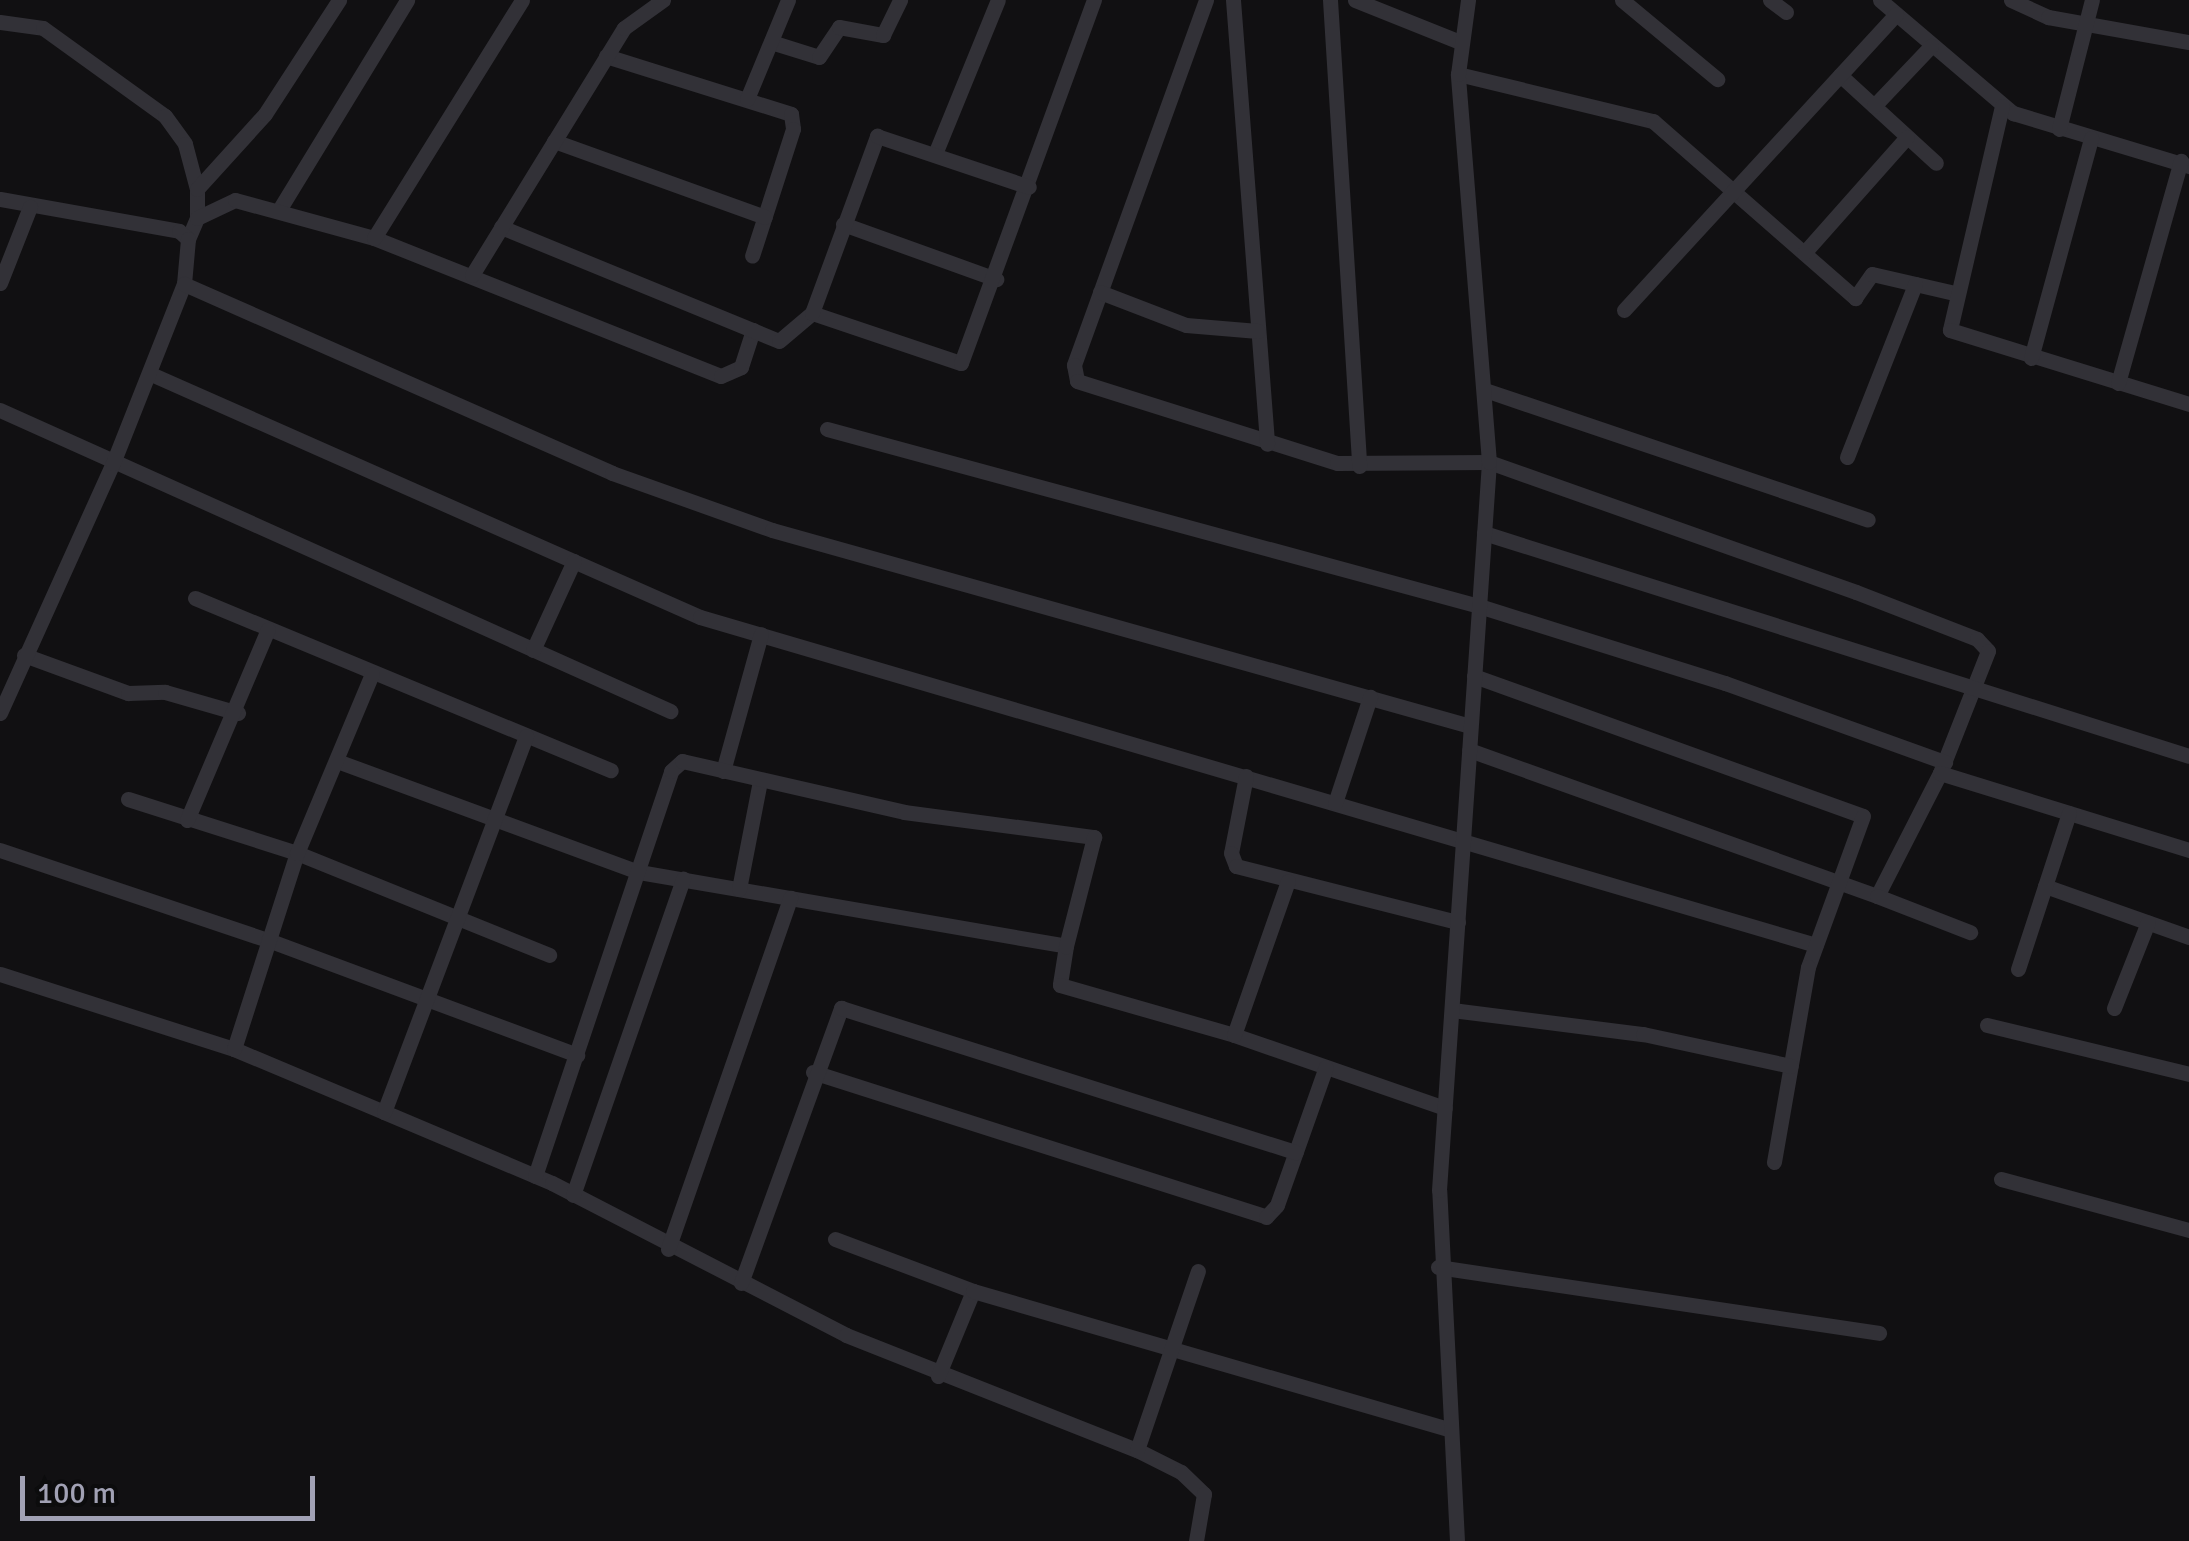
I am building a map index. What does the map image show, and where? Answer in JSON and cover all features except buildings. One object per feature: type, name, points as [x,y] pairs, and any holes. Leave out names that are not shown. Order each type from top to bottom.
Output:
[{"type":"street","points":[[197,189],[265,114],[340,0]]},
{"type":"street","points":[[279,210],[407,0]]},
{"type":"street","points":[[374,238],[522,0]]},
{"type":"street","points":[[472,276],[629,20],[663,0]]},
{"type":"street","points":[[747,99],[788,0]]},
{"type":"street","points":[[771,42],[819,57],[838,27],[883,36],[900,0]]},
{"type":"street","points":[[935,154],[998,0]]},
{"type":"street","points":[[501,228],[783,341],[798,318],[812,313],[961,363],[996,279],[1094,0]]},
{"type":"street","points":[[1206,0],[1074,366],[1076,381],[1266,444],[1360,466],[1489,462],[1977,639],[1988,651],[1974,692],[1942,768],[1877,896]]},
{"type":"street","points":[[1233,0],[1266,444]]},
{"type":"street","points":[[1330,0],[1360,466]]},
{"type":"street","points":[[1355,0],[1460,42]]},
{"type":"street","points":[[1457,1541],[1446,1428],[1438,1267],[1445,1108],[1489,462],[1458,74],[1468,0]]},
{"type":"street","points":[[1622,0],[1718,79]]},
{"type":"street","points":[[1770,0],[1786,12]]},
{"type":"street","points":[[1880,0],[2002,106],[2058,129],[2185,164],[2118,383]]},
{"type":"street","points":[[2011,0],[2086,26],[2189,42]]},
{"type":"street","points":[[2058,129],[2092,0]]},
{"type":"street","points":[[1624,310],[1896,14]]},
{"type":"street","points":[[0,22],[43,28],[165,116],[185,144],[197,189],[198,218],[188,240],[184,284],[151,374],[0,714]]},
{"type":"street","points":[[1874,106],[1931,46]]},
{"type":"street","points":[[606,56],[747,99],[794,120],[752,256]]},
{"type":"street","points":[[1458,74],[1653,121],[1855,298],[1872,274],[1954,294]]},
{"type":"street","points":[[1840,75],[1936,163]]},
{"type":"street","points":[[2002,106],[1947,324],[1956,336],[2189,404]]},
{"type":"street","points":[[812,313],[877,136],[1029,187]]},
{"type":"street","points":[[1804,253],[1908,137]]},
{"type":"street","points":[[2031,358],[2090,138]]},
{"type":"street","points":[[554,141],[765,217]]},
{"type":"street","points":[[0,199],[30,207],[154,224],[188,240]]},
{"type":"street","points":[[198,218],[235,200],[374,238],[720,376],[735,375],[753,330]]},
{"type":"street","points":[[0,283],[30,207]]},
{"type":"street","points":[[843,224],[996,279]]},
{"type":"street","points":[[184,284],[612,473],[772,530],[1470,726]]},
{"type":"street","points":[[1847,457],[1915,284]]},
{"type":"street","points":[[1100,292],[1186,325],[1258,331]]},
{"type":"street","points":[[151,374],[700,616],[1816,945]]},
{"type":"street","points":[[1485,390],[1868,520]]},
{"type":"street","points":[[0,410],[670,711]]},
{"type":"street","points":[[827,430],[1479,606],[1725,683],[1942,768],[2189,850]]},
{"type":"street","points":[[1484,533],[1974,692],[2189,756]]},
{"type":"street","points":[[533,650],[574,561]]},
{"type":"street","points":[[196,598],[610,770]]},
{"type":"street","points":[[188,820],[238,713],[268,629]]},
{"type":"street","points":[[724,772],[760,634]]},
{"type":"street","points":[[24,656],[128,693],[166,692],[238,713]]},
{"type":"street","points":[[234,1049],[297,853],[372,674]]},
{"type":"street","points":[[1474,676],[1858,812],[1864,820],[1816,945],[1774,1162]]},
{"type":"street","points":[[1335,803],[1370,697]]},
{"type":"street","points":[[384,1112],[526,736]]},
{"type":"street","points":[[1469,750],[1970,932]]},
{"type":"street","points":[[337,761],[639,872],[1066,946]]},
{"type":"street","points":[[535,1176],[676,764],[904,812],[1094,837],[1066,946],[1060,986],[1234,1035],[1445,1108]]},
{"type":"street","points":[[1246,776],[1231,860],[1242,870],[1458,922]]},
{"type":"street","points":[[739,889],[760,781]]},
{"type":"street","points":[[128,799],[297,853],[550,955]]},
{"type":"street","points":[[2018,969],[2070,813]]},
{"type":"street","points":[[0,850],[268,940],[576,1055]]},
{"type":"street","points":[[573,1196],[683,880]]},
{"type":"street","points":[[1234,1035],[1288,881]]},
{"type":"street","points":[[2045,886],[2189,937]]},
{"type":"street","points":[[668,1249],[790,898]]},
{"type":"street","points":[[2114,1008],[2148,922]]},
{"type":"street","points":[[0,974],[234,1049],[535,1176],[668,1249],[938,1376],[1137,1450],[1182,1472],[1204,1494],[1196,1541]]},
{"type":"street","points":[[741,1284],[833,1016],[848,1008],[1296,1152]]},
{"type":"street","points":[[1452,1010],[1644,1034],[1791,1066]]},
{"type":"street","points":[[1987,1025],[2189,1074]]},
{"type":"street","points":[[813,1072],[1259,1217],[1273,1214],[1326,1067]]},
{"type":"street","points":[[2002,1179],[2189,1230]]},
{"type":"street","points":[[835,1239],[972,1291],[1446,1428]]},
{"type":"street","points":[[1438,1267],[1879,1334]]},
{"type":"street","points":[[1137,1450],[1198,1271]]},
{"type":"street","points":[[938,1376],[972,1291]]}]
